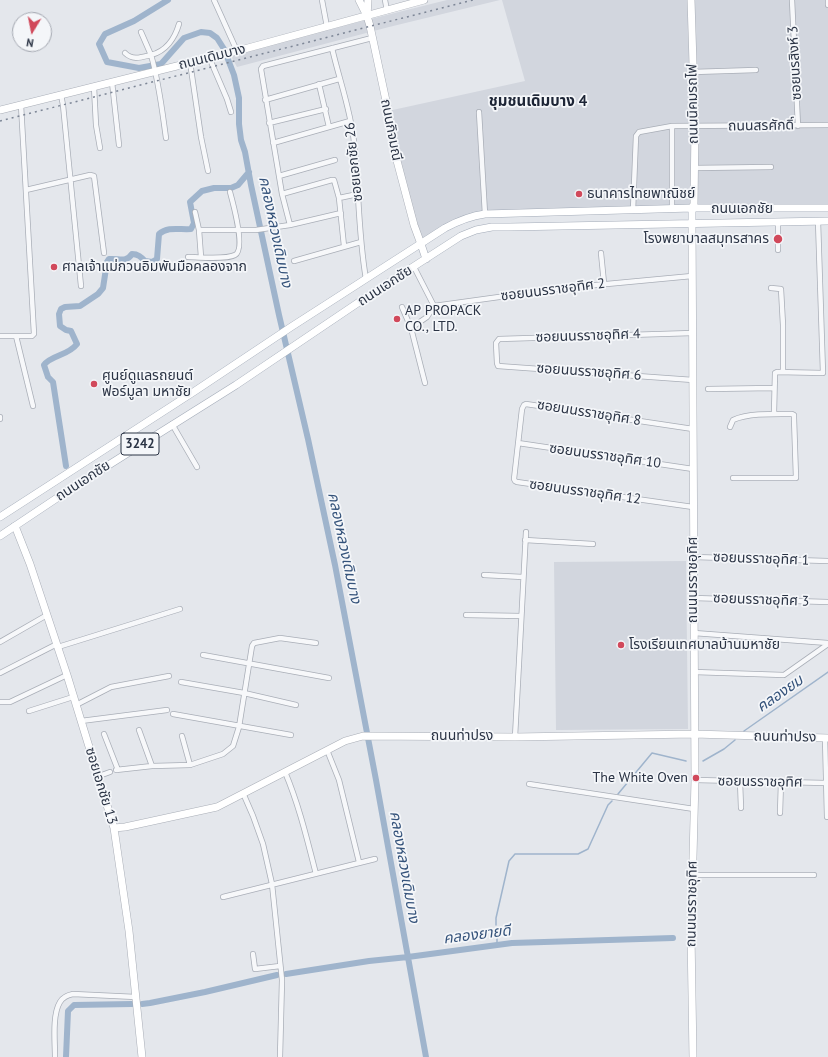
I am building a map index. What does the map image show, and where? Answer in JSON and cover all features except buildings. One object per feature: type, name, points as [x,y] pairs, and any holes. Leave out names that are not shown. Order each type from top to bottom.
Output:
[{"type":"main road","name":"ถนนกิจมณี","points":[[359,0],[368,16]]},
{"type":"main road","name":"ถนนกิจมณี","points":[[368,0],[368,16],[388,110],[396,157],[414,225],[426,259]]},
{"type":"main road","name":"ถนนเดิมบาง","points":[[0,110],[236,51],[424,0]]},
{"type":"main road","name":"ถนนนิคมรถไฟ","points":[[691,0],[692,72],[695,126],[694,204],[692,208],[692,223]]},
{"type":"main road","name":"ถนนเอกชัย","points":[[0,517],[195,391],[272,339],[457,221],[484,214],[692,208],[828,208]]},
{"type":"main road","name":"ถนนเอกชัย","points":[[0,536],[72,488],[282,355],[371,294],[462,236],[476,230],[492,227],[828,221]]},
{"type":"main road","name":"ถนนนรราชอุทิศ","points":[[692,223],[695,780],[691,934],[693,1057]]},
{"type":"main road","name":"ซอยเอกชัย 13","points":[[15,526],[30,564],[67,675],[114,828],[129,931],[142,1057]]},
{"type":"main road","name":"ถนนท่าปรง","points":[[114,828],[125,827],[217,807],[326,750],[345,741],[364,736],[515,737],[694,734],[826,738]]},
{"type":"street","points":[[214,0],[236,51]]},
{"type":"street","points":[[322,0],[328,27]]},
{"type":"street","points":[[385,0],[386,11]]},
{"type":"street","name":"ซอยนรสิงห์ 3","points":[[792,0],[798,126]]},
{"type":"street","points":[[828,0],[828,5]]},
{"type":"street","points":[[125,53],[134,58],[151,55],[162,51],[166,47],[179,24]]},
{"type":"street","points":[[141,32],[156,71],[166,138]]},
{"type":"street","points":[[290,226],[282,194],[260,70],[263,66],[372,38]]},
{"type":"street","name":"ซอยเอกชัย 26","points":[[332,48],[354,142],[361,242],[366,279]]},
{"type":"street","points":[[209,57],[227,98],[231,112]]},
{"type":"street","points":[[190,62],[201,137],[208,171]]},
{"type":"street","points":[[692,72],[756,70]]},
{"type":"street","points":[[265,100],[339,79]]},
{"type":"street","points":[[112,82],[119,145]]},
{"type":"street","points":[[319,84],[330,126]]},
{"type":"street","points":[[94,87],[96,125],[100,148]]},
{"type":"street","points":[[61,95],[81,286]]},
{"type":"street","points":[[0,336],[32,336],[34,334],[21,105]]},
{"type":"street","points":[[269,122],[326,109]]},
{"type":"street","points":[[479,112],[484,214]]},
{"type":"street","points":[[273,143],[350,121]]},
{"type":"street","name":"ถนนสรศักดิ์","points":[[633,210],[637,135],[639,132],[672,126],[828,125]]},
{"type":"street","points":[[672,126],[672,209]]},
{"type":"street","points":[[279,176],[335,160]]},
{"type":"street","points":[[694,168],[771,167]]},
{"type":"street","points":[[26,190],[90,175],[94,176],[104,253]]},
{"type":"street","points":[[282,194],[334,180],[339,198],[344,246]]},
{"type":"street","points":[[188,257],[214,258],[236,255],[239,251],[238,230],[230,192]]},
{"type":"street","points":[[339,198],[358,194]]},
{"type":"street","points":[[196,212],[201,257]]},
{"type":"street","points":[[199,230],[256,230],[290,226],[341,212]]},
{"type":"street","points":[[774,414],[775,374],[777,372],[823,373],[818,221]]},
{"type":"street","points":[[778,222],[778,250]]},
{"type":"street","points":[[294,260],[361,242]]},
{"type":"street","points":[[601,253],[604,283]]},
{"type":"street","points":[[412,328],[427,317],[434,306],[414,268]]},
{"type":"street","name":"ซอยนนรราชอุทิศ 2","points":[[434,306],[604,283],[692,276]]},
{"type":"street","points":[[771,288],[781,289],[783,372]]},
{"type":"street","points":[[402,307],[412,328],[425,383]]},
{"type":"street","name":"ซอยนนรราชอุทิศ 4","points":[[496,353],[496,343],[499,339],[693,333]]},
{"type":"street","points":[[16,336],[32,406]]},
{"type":"street","name":"ซอยนนรราชอุทิศ 6","points":[[496,353],[498,366],[693,380]]},
{"type":"street","points":[[708,389],[774,388]]},
{"type":"street","name":"ซอยนนรราชอุทิศ 8","points":[[518,443],[522,409],[526,404],[693,429]]},
{"type":"street","points":[[730,427],[731,422],[736,419],[774,414],[794,415],[796,478],[733,478]]},
{"type":"street","points":[[172,424],[197,467]]},
{"type":"street","name":"ซอยนนรราชอุทิศ 10","points":[[518,443],[693,468]]},
{"type":"street","name":"ซอยนนรราชอุทิศ 12","points":[[518,443],[514,479],[516,482],[693,507]]},
{"type":"street","points":[[515,737],[526,532]]},
{"type":"street","points":[[525,540],[593,544]]},
{"type":"street","name":"ซอยนรราชอุทิศ 1","points":[[693,557],[828,561]]},
{"type":"street","points":[[484,575],[523,577]]},
{"type":"street","name":"ซอยนรราชอุทิศ 3","points":[[694,598],[828,602]]},
{"type":"street","points":[[0,673],[57,646],[180,609]]},
{"type":"street","points":[[0,642],[47,615]]},
{"type":"street","points":[[466,615],[521,616]]},
{"type":"street","points":[[694,633],[828,643]]},
{"type":"street","points":[[104,734],[117,770],[152,766],[190,765],[223,754],[231,749],[236,741],[252,646],[256,642],[280,638],[316,643]]},
{"type":"street","points":[[694,672],[784,675],[828,643]]},
{"type":"street","points":[[204,655],[329,678]]},
{"type":"street","points":[[0,702],[10,702],[67,675]]},
{"type":"street","points":[[76,705],[111,687],[169,676]]},
{"type":"street","points":[[181,682],[296,704]]},
{"type":"street","points":[[29,711],[73,697]]},
{"type":"street","points":[[81,721],[167,710]]},
{"type":"street","points":[[173,714],[291,735]]},
{"type":"street","points":[[139,730],[152,766]]},
{"type":"street","points":[[182,736],[190,765]]},
{"type":"street","points":[[826,738],[827,817]]},
{"type":"street","points":[[326,750],[339,780],[359,862]]},
{"type":"street","points":[[99,776],[110,772]]},
{"type":"street","points":[[285,772],[296,797],[316,874]]},
{"type":"street","name":"ซอยนรราชอุทิศ","points":[[695,780],[826,783]]},
{"type":"street","points":[[740,781],[741,808]]},
{"type":"street","points":[[780,813],[781,782]]},
{"type":"street","points":[[528,784],[694,809]]},
{"type":"street","points":[[243,793],[263,844],[272,884],[282,980],[280,1057]]},
{"type":"street","points":[[222,897],[375,859]]},
{"type":"street","points":[[693,875],[814,875]]},
{"type":"street","points":[[253,954],[255,969],[280,966]]},
{"type":"street","points":[[55,1057],[55,1029],[57,1012],[60,1001],[65,996],[73,994],[136,997]]},
{"type":"shaded area","points":[[447,0],[500,0],[389,27],[237,67],[230,54]]},
{"type":"shaded area","points":[[502,0],[828,0],[828,207],[472,216],[421,244],[388,111],[525,81]]},
{"type":"shaded area","name":"โรงเรียนเทศบาลบ้านมหาชัย","points":[[686,561],[688,729],[556,730],[554,562]]},
{"type":"waterway","name":"คลองหลวงเดิมบาง","points":[[168,0],[134,21],[105,34],[99,44],[107,62],[139,68],[161,64],[184,38],[201,32],[210,33],[217,38],[224,49],[234,75],[239,98],[239,124],[241,140],[245,152],[279,315],[335,565],[376,780],[426,1057]]},
{"type":"waterway","points":[[66,466],[53,382],[48,377],[44,365],[51,359],[69,351],[77,344],[71,331],[60,326],[59,314],[61,309],[65,307],[80,306],[98,294],[103,288],[107,262],[109,259],[125,259],[130,257],[132,254],[138,255],[145,261],[152,262],[157,259],[159,234],[170,229],[191,229],[194,223],[190,202],[202,191],[214,188],[231,188],[238,185],[249,172]]},
{"type":"waterway","name":"คลองยม","points":[[744,731],[828,672]]},
{"type":"waterway","name":"คลองยม","points":[[703,761],[724,749],[735,740]]},
{"type":"waterway","name":"คลองยม","points":[[618,794],[652,753],[686,761]]},
{"type":"waterway","name":"คลองยม","points":[[496,925],[496,918],[509,861],[515,854],[578,854],[588,849],[608,805],[612,801]]},
{"type":"waterway","name":"คลองยม","points":[[497,934],[497,945]]},
{"type":"waterway","name":"คลองยายดี","points":[[286,974],[369,961],[512,943],[673,938]]},
{"type":"waterway","name":"คลองยายดี","points":[[142,1004],[205,992],[277,975]]},
{"type":"waterway","name":"คลองยายดี","points":[[66,1057],[68,1011],[74,1005],[132,1004]]},
{"type":"railway","points":[[0,121],[473,0]]},
{"type":"place","name":"ธนาคารไทยพาณิชย์","points":[[579,194]]},
{"type":"place","name":"โรงพยาบาลสมุทรสาคร","points":[[778,239]]},
{"type":"place","name":"ศาลเจ้าแม่กวนอิมพันมือคลองจาก","points":[[54,267]]},
{"type":"place","name":"AP PROPACK CO., LTD.","points":[[397,319]]},
{"type":"place","name":"ศูนย์ดูแลรถยนต์ ฟอร์มูลา มหาชัย","points":[[94,384]]},
{"type":"place","name":"โรงเรียนเทศบาลบ้านมหาชัย","points":[[621,645]]},
{"type":"place","name":"The White Oven","points":[[696,778]]},
{"type":"district","name":"ชุมชนเดิมบาง 4","points":[[538,102]]}]
